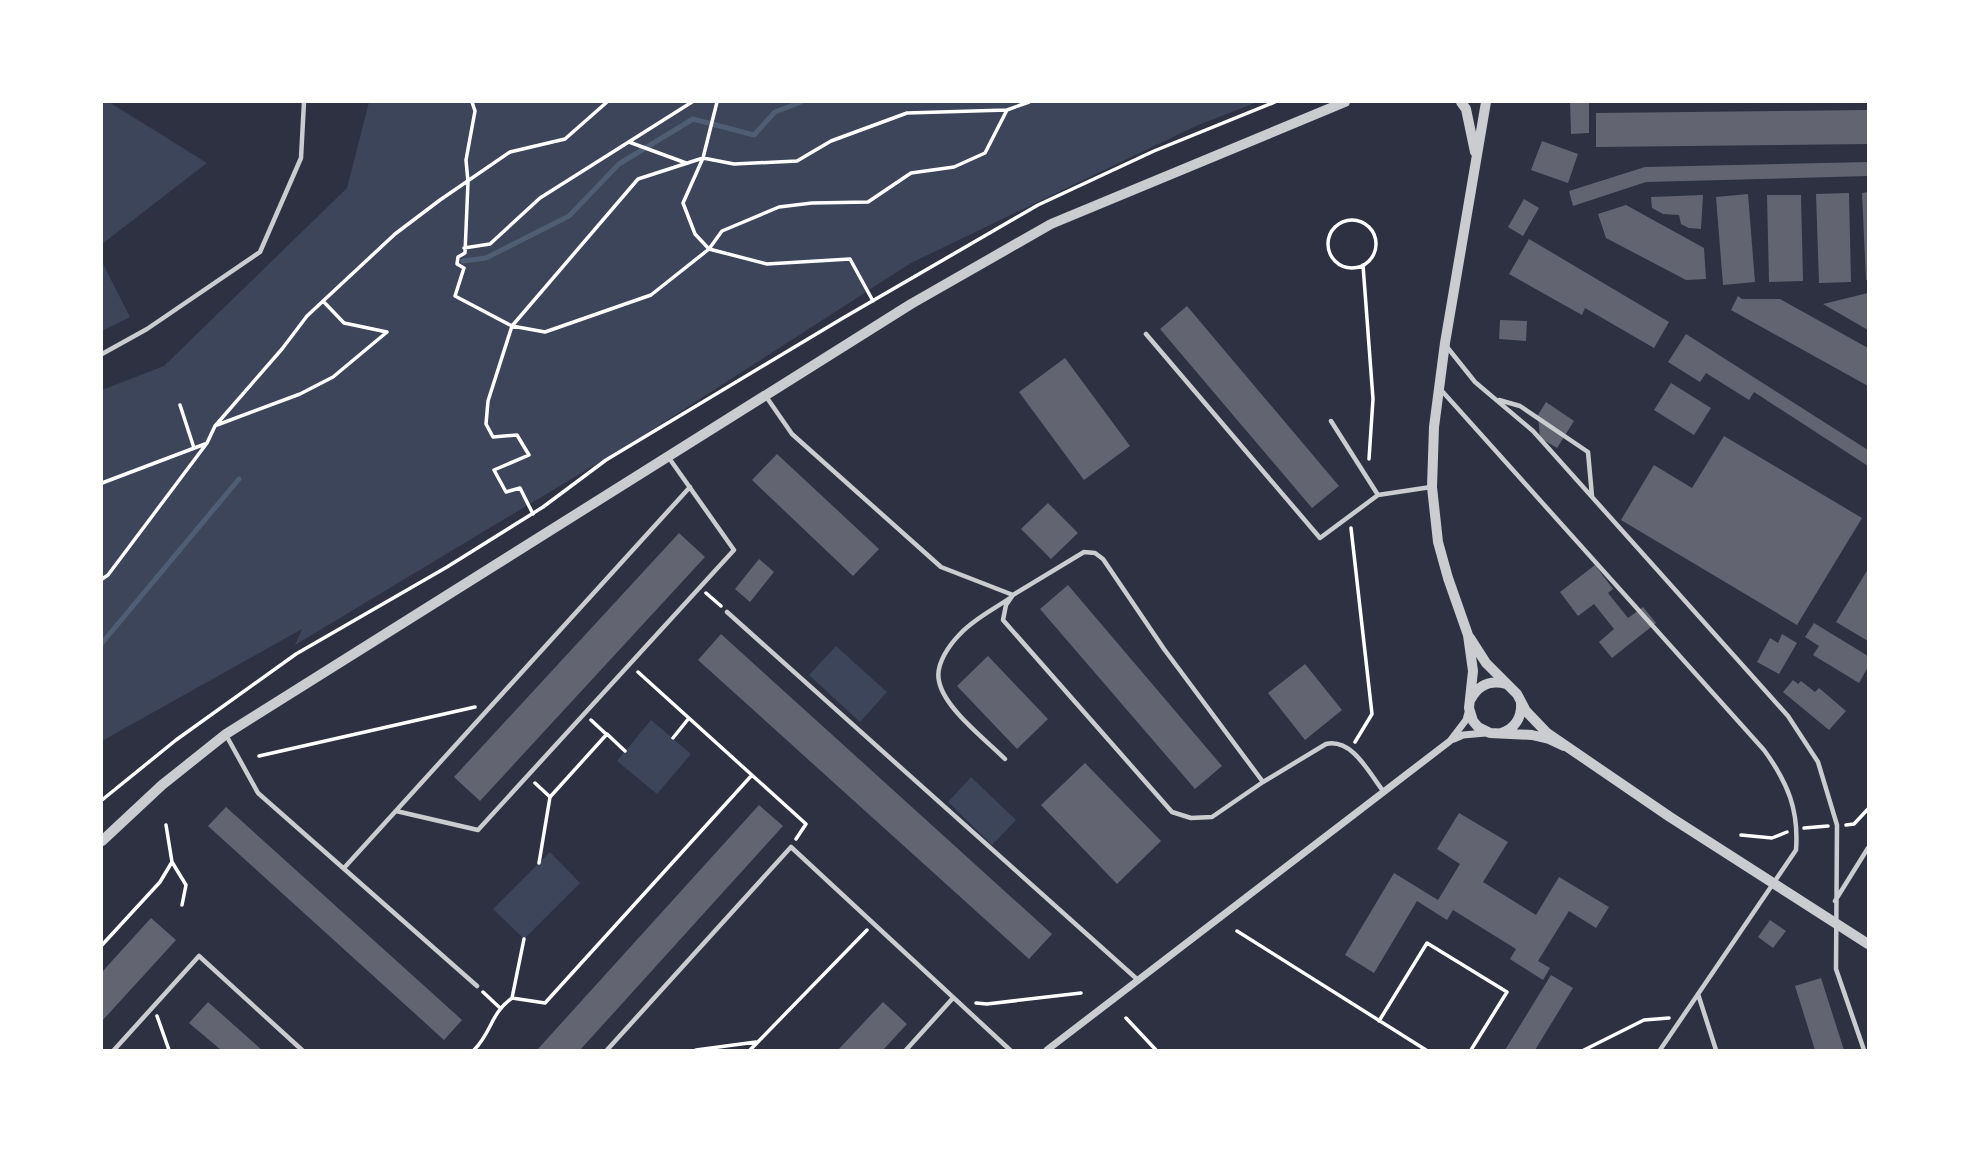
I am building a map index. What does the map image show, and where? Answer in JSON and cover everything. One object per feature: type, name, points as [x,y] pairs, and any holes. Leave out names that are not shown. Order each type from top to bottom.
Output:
[{"type":"street","points":[[102,841],[162,785],[226,734],[911,304],[1051,224],[1345,102]]},
{"type":"street","points":[[1461,102],[1466,109],[1477,160]]},
{"type":"street","points":[[1486,102],[1445,343],[1434,427],[1432,487],[1438,542],[1468,635],[1473,671],[1470,715],[1478,727],[1494,733],[1531,735],[1564,746]]},
{"type":"street","points":[[1468,635],[1486,663],[1517,694],[1534,721],[1564,746],[1868,944]]},
{"type":"street","points":[[1450,741],[1466,720],[1473,694],[1484,684],[1506,684]]},
{"type":"street","points":[[1047,1051],[1450,741],[1462,735],[1506,732],[1517,722],[1520,700]]},
{"type":"lane","points":[[102,354],[146,329],[260,252],[301,158],[304,102]]},
{"type":"lane","points":[[1146,334],[1320,538],[1378,495],[1432,487]]},
{"type":"lane","points":[[1445,343],[1475,382],[1532,431],[1792,721],[1818,762],[1837,825],[1834,922],[1836,969],[1864,1051]]},
{"type":"lane","points":[[1439,388],[1764,750],[1778,769],[1793,801],[1797,828],[1796,850],[1660,1051]]},
{"type":"lane","points":[[765,395],[792,434],[941,566],[1013,595]]},
{"type":"lane","points":[[1494,398],[1520,406],[1588,452],[1592,497]]},
{"type":"lane","points":[[1331,421],[1378,495]]},
{"type":"lane","points":[[396,811],[478,830],[734,550],[667,456]]},
{"type":"lane","points":[[344,868],[690,487]]},
{"type":"lane","points":[[1004,759],[950,704],[938,681],[939,667],[944,655],[962,632],[1013,595],[1084,552],[1095,553],[1103,559],[1164,649],[1263,782]]},
{"type":"lane","points":[[1013,595],[1006,606],[1003,620],[1172,812],[1191,818],[1212,817],[1326,744],[1339,744],[1350,750],[1384,792]]},
{"type":"lane","points":[[727,612],[1138,980]]},
{"type":"lane","points":[[226,734],[258,793],[477,986]]},
{"type":"lane","points":[[607,1051],[792,846],[1010,1051]]},
{"type":"lane","points":[[1835,901],[1868,848]]},
{"type":"lane","points":[[114,1051],[199,956],[302,1051]]},
{"type":"lane","points":[[1698,993],[1716,1051]]},
{"type":"lane","points":[[906,1051],[954,999]]},
{"type":"path","points":[[472,102],[475,111],[466,160],[468,183],[465,253],[458,257],[457,264],[464,268],[454,296],[512,326],[545,332],[651,295],[709,249],[722,231],[779,206],[868,202],[911,173],[954,167],[985,153],[1007,110]]},
{"type":"path","points":[[102,579],[108,575],[207,443],[215,426],[307,316],[396,234],[440,200],[510,152],[565,139],[607,102]]},
{"type":"path","points":[[464,248],[490,244],[540,198],[692,102]]},
{"type":"path","points":[[717,102],[703,158],[683,203],[695,234],[709,249],[767,264],[850,259],[873,300]]},
{"type":"path","points":[[533,514],[520,488],[506,492],[494,470],[529,455],[517,435],[493,437],[486,424],[488,401],[512,326],[638,179],[703,158],[734,164],[797,160],[831,141],[907,113],[1007,110],[1029,102]]},
{"type":"path","points":[[102,800],[176,740],[296,654],[447,567],[533,514],[606,460],[873,300],[1038,205],[1154,151],[1275,102]]},
{"type":"path","points":[[629,142],[687,163]]},
{"type":"path","points":[[1363,265],[1348,268],[1334,260],[1327,246],[1331,230],[1337,224],[1352,219],[1367,224],[1375,237],[1374,253],[1363,265],[1373,399],[1368,478]]},
{"type":"path","points":[[215,426],[300,394],[333,377],[387,332],[344,323],[323,301]]},
{"type":"path","points":[[180,405],[194,448]]},
{"type":"path","points":[[102,483],[207,443]]},
{"type":"path","points":[[1346,519],[1351,528],[1372,715],[1350,750]]},
{"type":"path","points":[[645,678],[806,824],[792,846]]},
{"type":"path","points":[[259,756],[494,702]]},
{"type":"path","points":[[584,714],[625,751]]},
{"type":"path","points":[[673,738],[689,718]]},
{"type":"path","points":[[539,863],[550,797],[607,734]]},
{"type":"path","points":[[474,1051],[483,1041],[499,1007],[512,998],[545,1003],[752,775]]},
{"type":"path","points":[[528,776],[550,797]]},
{"type":"path","points":[[1837,825],[1854,824],[1868,809]]},
{"type":"path","points":[[166,825],[172,862],[186,885],[182,905]]},
{"type":"path","points":[[102,945],[160,882],[172,862]]},
{"type":"path","points":[[750,1051],[874,923]]},
{"type":"path","points":[[1237,931],[1426,1051]]},
{"type":"path","points":[[512,998],[524,939]]},
{"type":"path","points":[[1379,1021],[1427,943],[1507,992],[1471,1051]]},
{"type":"path","points":[[477,986],[499,1007]]},
{"type":"path","points":[[954,999],[987,1004],[1081,993]]},
{"type":"path","points":[[154,1007],[169,1051]]},
{"type":"path","points":[[1126,1018],[1156,1051]]},
{"type":"path","points":[[1584,1051],[1644,1020],[1667,1018],[1679,1022]]},
{"type":"path","points":[[696,1051],[758,1042]]},
{"type":"shaded area","points":[[102,102],[109,102],[207,163],[102,244]]},
{"type":"shaded area","points":[[369,102],[1258,102],[1198,125],[911,263],[638,439],[295,645],[302,629],[102,741],[102,390],[164,366],[347,188]]},
{"type":"shaded area","points":[[102,262],[130,317],[102,331]]},
{"type":"shaded area","points":[[836,646],[887,692],[860,722],[809,675]]},
{"type":"shaded area","points":[[651,720],[691,754],[657,794],[617,761]]},
{"type":"shaded area","points":[[971,777],[1016,820],[992,845],[948,802]]},
{"type":"shaded area","points":[[550,852],[580,883],[524,939],[493,909]]},
{"type":"building","points":[[1570,102],[1589,102],[1589,133],[1571,134]]},
{"type":"building","points":[[1868,110],[1868,144],[1596,147],[1596,113]]},
{"type":"building","points":[[1542,141],[1578,154],[1568,183],[1531,170]]},
{"type":"building","points":[[1868,162],[1868,176],[1646,182],[1573,206],[1569,191],[1645,167]]},
{"type":"building","points":[[1868,192],[1868,280],[1866,280],[1862,193]]},
{"type":"building","points":[[1849,193],[1851,282],[1819,283],[1816,194]]},
{"type":"building","points":[[1748,194],[1755,282],[1723,285],[1716,197]]},
{"type":"building","points":[[1703,195],[1701,229],[1681,224],[1679,215],[1663,214],[1652,208],[1651,197]]},
{"type":"building","points":[[1767,195],[1801,195],[1803,281],[1769,282]]},
{"type":"building","points":[[1524,199],[1539,208],[1523,236],[1508,227]]},
{"type":"building","points":[[1626,205],[1704,248],[1706,279],[1686,280],[1606,238],[1598,214]]},
{"type":"building","points":[[1529,239],[1669,322],[1654,348],[1585,308],[1582,315],[1509,274]]},
{"type":"building","points":[[1868,293],[1868,330],[1823,304]]},
{"type":"building","points":[[1738,296],[1742,299],[1780,299],[1868,348],[1868,386],[1731,310]]},
{"type":"building","points":[[1187,306],[1339,486],[1312,508],[1160,329]]},
{"type":"building","points":[[1500,320],[1527,321],[1526,341],[1499,339]]},
{"type":"building","points":[[1686,334],[1868,450],[1868,466],[1754,392],[1749,400],[1706,373],[1700,382],[1668,362]]},
{"type":"building","points":[[1065,358],[1130,446],[1084,480],[1019,392]]},
{"type":"building","points":[[1671,383],[1711,408],[1694,435],[1654,410]]},
{"type":"building","points":[[1546,402],[1574,421],[1557,448],[1540,438],[1538,415]]},
{"type":"building","points":[[1724,436],[1862,518],[1797,625],[1621,520],[1654,465],[1692,488]]},
{"type":"building","points":[[777,454],[879,549],[853,576],[752,480]]},
{"type":"building","points":[[1048,503],[1078,533],[1051,559],[1021,529]]},
{"type":"building","points":[[679,533],[705,557],[480,801],[454,777]]},
{"type":"building","points":[[759,559],[774,572],[750,602],[735,589]]},
{"type":"building","points":[[1595,565],[1613,589],[1608,593],[1628,618],[1643,607],[1656,623],[1612,658],[1599,642],[1614,629],[1594,604],[1578,616],[1560,592]]},
{"type":"building","points":[[1868,569],[1868,641],[1836,622]]},
{"type":"building","points":[[1068,585],[1222,766],[1195,789],[1040,609]]},
{"type":"building","points":[[1814,623],[1868,656],[1868,667],[1859,683],[1813,655],[1819,646],[1805,637]]},
{"type":"building","points":[[721,634],[1052,934],[1029,959],[698,660]]},
{"type":"building","points":[[1782,634],[1797,643],[1779,674],[1757,662],[1770,638],[1778,643]]},
{"type":"building","points":[[988,656],[1048,719],[1017,749],[957,686]]},
{"type":"building","points":[[1305,664],[1342,710],[1305,740],[1268,693]]},
{"type":"building","points":[[1793,680],[1798,684],[1801,681],[1815,692],[1819,688],[1846,711],[1829,730],[1783,692]]},
{"type":"building","points":[[1085,763],[1161,841],[1117,884],[1041,805]]},
{"type":"building","points":[[759,805],[783,826],[580,1050],[537,1050]]},
{"type":"building","points":[[226,807],[462,1020],[444,1040],[208,826]]},
{"type":"building","points":[[1459,813],[1508,842],[1483,882],[1536,915],[1559,877],[1609,907],[1596,928],[1569,911],[1538,961],[1550,968],[1543,980],[1510,959],[1516,949],[1453,910],[1447,920],[1417,901],[1374,973],[1345,955],[1394,873],[1438,900],[1460,864],[1437,849]]},
{"type":"building","points":[[151,918],[176,940],[102,1021],[102,972]]},
{"type":"building","points":[[1770,920],[1786,931],[1773,948],[1758,937]]},
{"type":"building","points":[[1551,975],[1573,988],[1535,1050],[1505,1050]]},
{"type":"building","points":[[1821,978],[1844,1050],[1815,1050],[1795,986]]},
{"type":"building","points":[[208,1002],[262,1050],[221,1050],[189,1023]]},
{"type":"building","points":[[883,1002],[907,1024],[883,1050],[838,1050]]},
{"type":"waterway","points":[[463,261],[486,258],[569,216],[619,164],[693,119],[754,135],[775,112],[801,102]]},
{"type":"waterway","points":[[102,643],[239,479]]}]
